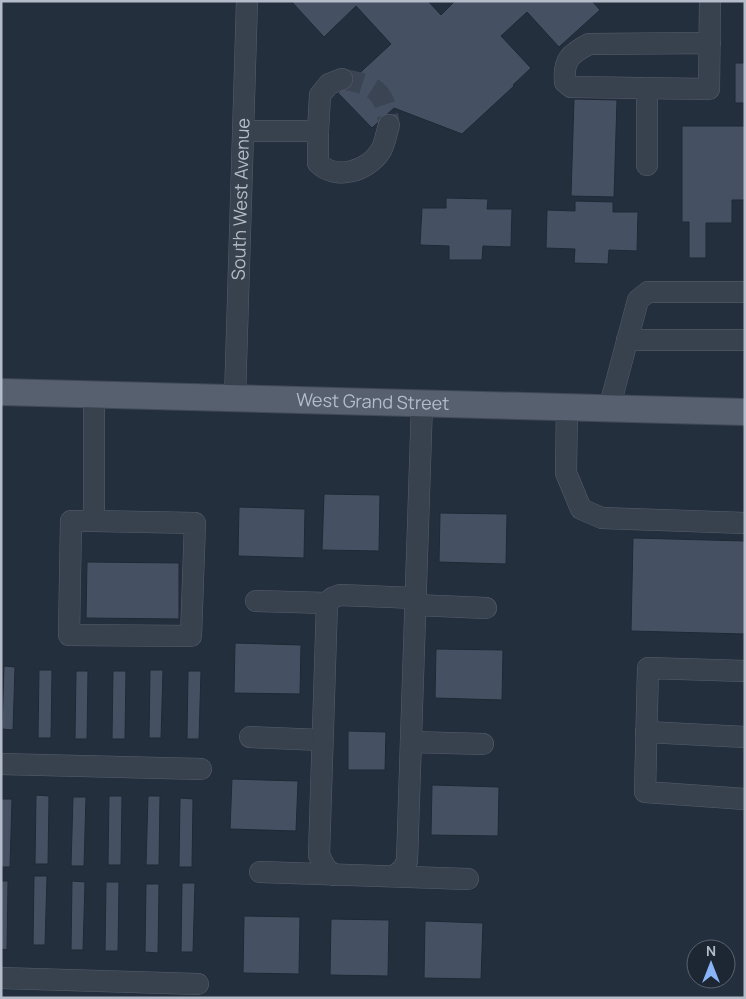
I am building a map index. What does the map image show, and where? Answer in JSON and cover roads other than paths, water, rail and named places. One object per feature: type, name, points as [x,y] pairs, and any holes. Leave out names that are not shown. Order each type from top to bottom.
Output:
[{"type":"main road","name":"West Grand Street","points":[[1,392],[745,412]]},
{"type":"street","name":"South West Avenue","points":[[234,398],[247,1]]},
{"type":"street","points":[[710,1],[710,43],[710,89],[571,87],[565,82],[564,70],[568,59],[577,50],[589,44],[710,43]]},
{"type":"street","points":[[342,78],[330,84],[320,95],[318,163],[325,169],[340,173],[356,170],[371,162],[381,150],[389,126]]},
{"type":"street","points":[[647,88],[647,165]]},
{"type":"street","points":[[243,131],[318,131]]},
{"type":"street","points":[[609,409],[638,300],[648,292],[745,292]]},
{"type":"street","points":[[627,340],[745,340]]},
{"type":"street","points":[[94,395],[94,521]]},
{"type":"street","points":[[394,876],[403,869],[407,861],[422,403]]},
{"type":"street","points":[[567,408],[566,473],[581,509],[602,518],[745,523]]},
{"type":"street","points":[[71,521],[94,521],[195,523],[191,636],[69,635],[71,521]]},
{"type":"street","points":[[335,875],[326,869],[319,855],[327,604],[332,598],[340,595],[486,608]]},
{"type":"street","points":[[256,601],[327,604]]},
{"type":"street","points":[[745,670],[648,668],[645,792],[745,799]]},
{"type":"street","points":[[646,732],[745,737]]},
{"type":"street","points":[[250,737],[322,740]]},
{"type":"street","points":[[411,742],[483,744]]},
{"type":"street","points":[[1,764],[201,770]]},
{"type":"street","points":[[260,872],[468,879]]},
{"type":"street","points":[[1,978],[198,984]]},
{"type":"tunnel","points":[[342,79],[363,84],[376,91],[385,104],[389,125]]}]
